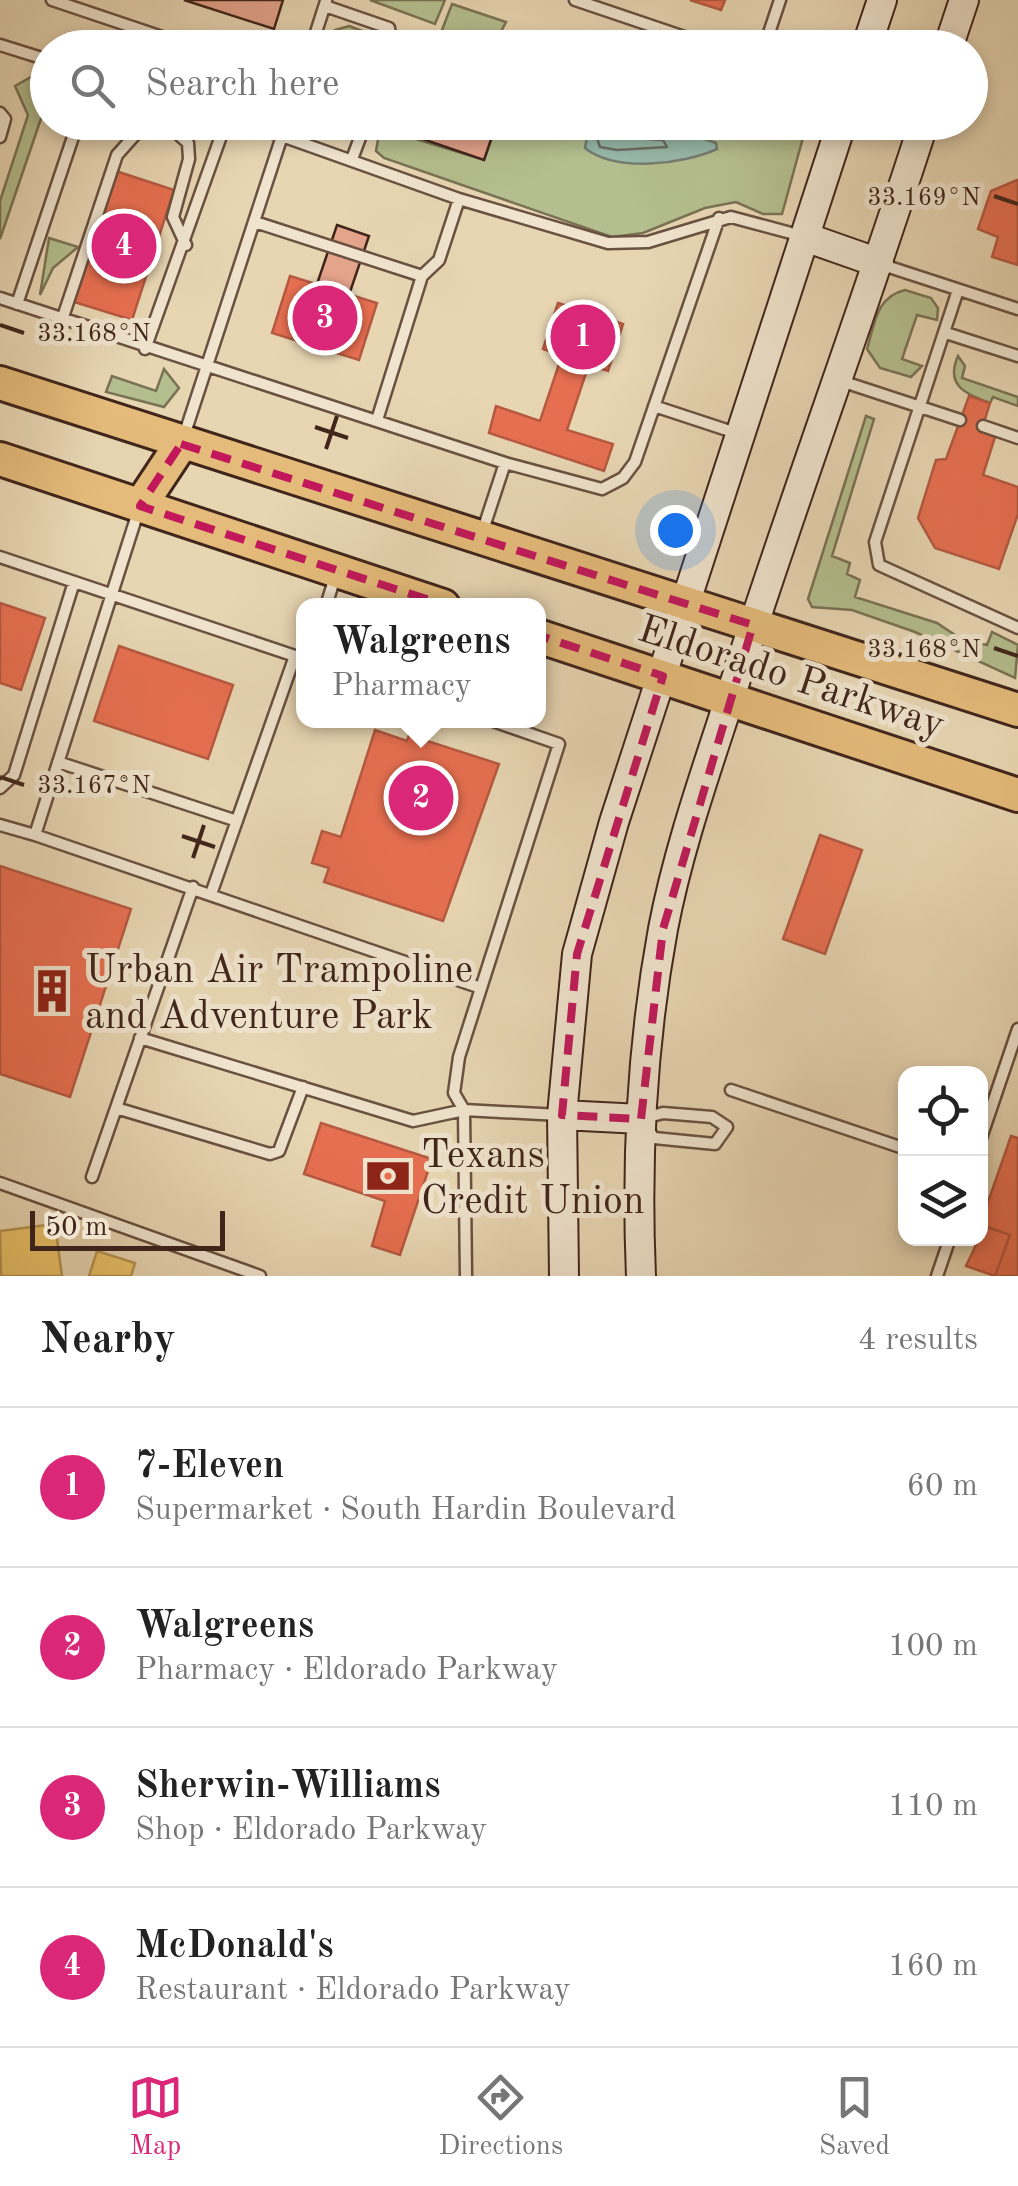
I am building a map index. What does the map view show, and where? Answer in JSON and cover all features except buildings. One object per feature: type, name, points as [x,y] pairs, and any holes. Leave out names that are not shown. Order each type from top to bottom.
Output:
[{"type":"main road","points":[[872,30],[882,0]]},
{"type":"main road","points":[[954,30],[964,0]]},
{"type":"main road","points":[[564,1276],[562,1115],[577,954],[614,822],[836,140]]},
{"type":"main road","points":[[640,1276],[641,1119],[663,929],[684,840],[918,140]]},
{"type":"main road","points":[[805,237],[879,264]]},
{"type":"main road","name":"Eldorado Parkway","points":[[0,383],[181,444],[482,534],[1018,710]]},
{"type":"main road","points":[[140,506],[181,444]]},
{"type":"main road","points":[[0,460],[419,598]]},
{"type":"main road","name":"Eldorado Parkway","points":[[546,639],[1018,796]]},
{"type":"main road","points":[[562,1115],[641,1119]]},
{"type":"lane","points":[[52,0],[141,30]]},
{"type":"lane","points":[[575,0],[664,30]]},
{"type":"lane","points":[[770,30],[780,0]]},
{"type":"lane","points":[[317,30],[326,3],[388,30]]},
{"type":"lane","points":[[0,44],[30,54]]},
{"type":"lane","points":[[0,113],[5,119],[0,137]]},
{"type":"lane","points":[[17,304],[72,140]]},
{"type":"lane","points":[[62,320],[117,155],[130,140]]},
{"type":"lane","points":[[185,140],[190,159],[173,216],[186,245]]},
{"type":"lane","points":[[145,348],[186,245],[220,140]]},
{"type":"lane","points":[[181,444],[281,140]]},
{"type":"lane","points":[[294,140],[458,199],[623,244],[660,239],[719,218],[758,221],[805,237]]},
{"type":"lane","points":[[352,159],[359,140]]},
{"type":"lane","points":[[378,420],[422,276],[439,260],[458,199]]},
{"type":"lane","points":[[0,298],[505,463],[581,486],[613,485],[635,462],[719,218]]},
{"type":"lane","points":[[255,222],[422,276]]},
{"type":"lane","points":[[879,264],[1018,310]]},
{"type":"lane","points":[[958,290],[875,542],[879,565],[1018,628]]},
{"type":"lane","points":[[946,333],[1018,356]]},
{"type":"lane","points":[[838,380],[960,420]]},
{"type":"lane","points":[[654,406],[742,435]]},
{"type":"lane","points":[[983,426],[1018,438]]},
{"type":"lane","points":[[482,534],[505,463]]},
{"type":"lane","points":[[35,835],[140,506]]},
{"type":"lane","points":[[0,557],[296,656]]},
{"type":"lane","points":[[329,598],[337,571]]},
{"type":"lane","points":[[0,788],[14,775],[74,582]]},
{"type":"lane","points":[[212,894],[296,665]]},
{"type":"lane","points":[[466,1276],[464,1110],[454,1092],[456,1075],[560,744],[513,728]]},
{"type":"lane","points":[[58,762],[237,821]]},
{"type":"lane","points":[[0,825],[193,887],[481,988]]},
{"type":"lane","points":[[92,1178],[193,887]]},
{"type":"lane","points":[[988,1117],[1018,1029]]},
{"type":"lane","points":[[140,1038],[412,1121],[464,1110],[562,1115]]},
{"type":"lane","points":[[116,1108],[270,1154],[279,1152],[303,1088]]},
{"type":"lane","points":[[731,1090],[898,1146]]},
{"type":"lane","points":[[676,1114],[712,1117],[727,1126],[715,1144],[654,1138],[641,1119],[676,1114]]},
{"type":"lane","points":[[0,1183],[260,1276]]},
{"type":"lane","points":[[938,1276],[947,1246]]},
{"type":"highlighted area","points":[[181,444],[753,625],[663,929],[641,1119],[562,1115],[577,954],[663,676],[140,506]]},
{"type":"green space","points":[[370,0],[445,0],[435,24]]},
{"type":"green space","points":[[452,4],[506,22],[502,30],[442,30]]},
{"type":"green space","points":[[30,78],[30,140],[34,140],[0,239],[0,201],[28,115],[15,86]]},
{"type":"green space","points":[[378,140],[419,140],[484,160],[491,140],[802,140],[782,214],[763,214],[736,202],[705,208],[643,233],[612,237],[384,158],[376,151]]},
{"type":"green space","points":[[49,238],[78,247],[53,268],[40,295]]},
{"type":"green space","points":[[905,290],[931,298],[938,308],[937,320],[917,315],[902,359],[922,366],[911,377],[880,368],[867,349],[882,305]]},
{"type":"green space","points":[[958,356],[965,366],[962,378],[1018,397],[1018,406],[993,397],[990,403],[965,392],[954,374]]},
{"type":"green space","points":[[164,369],[179,388],[164,407],[106,392],[112,376],[156,391]]},
{"type":"green space","points":[[866,416],[874,419],[832,556],[850,563],[847,574],[860,580],[855,597],[937,623],[961,639],[987,645],[992,632],[1018,645],[1015,678],[915,632],[852,610],[812,607],[808,599]]},
{"type":"water","points":[[586,140],[708,140],[716,143],[717,149],[687,159],[650,164],[614,161],[585,148]]},
{"type":"place","name":"McDonald's","points":[[124,246]]},
{"type":"place","name":"Sherwin-Williams","points":[[325,318]]},
{"type":"place","name":"7-Eleven","points":[[583,337]]},
{"type":"place","name":"Walgreens","points":[[421,798]]},
{"type":"place","name":"Urban Air Trampoline and Adventure Park","points":[[52,991]]},
{"type":"place","name":"Texans Credit Union","points":[[388,1176]]}]
